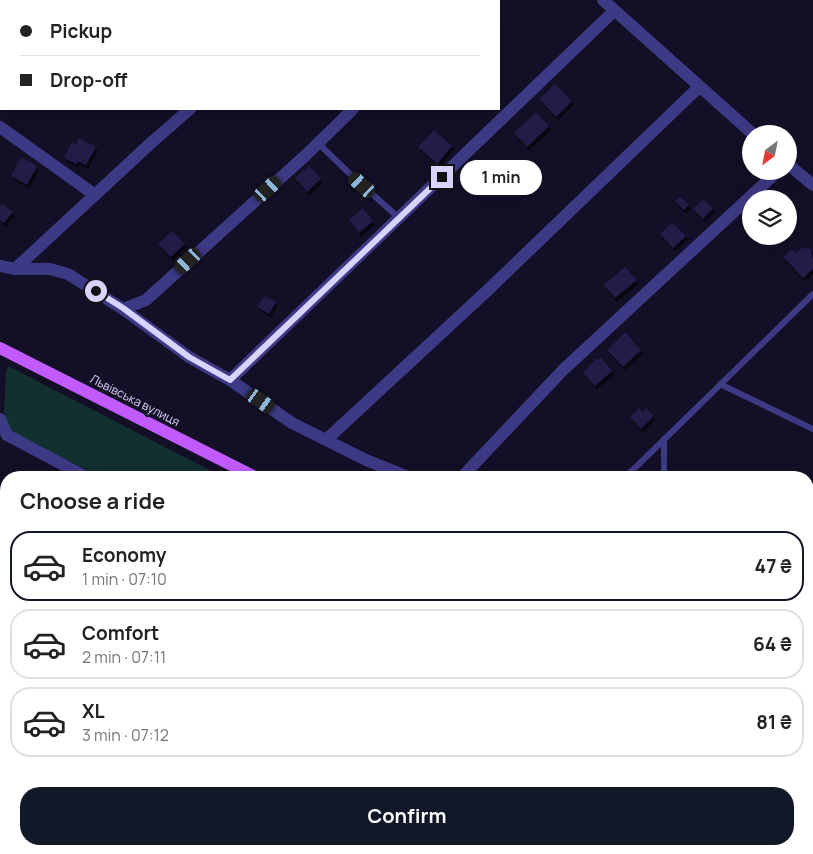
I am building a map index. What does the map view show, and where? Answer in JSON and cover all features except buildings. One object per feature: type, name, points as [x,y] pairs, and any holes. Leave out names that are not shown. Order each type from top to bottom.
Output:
[{"type":"main road","name":"Львівська вулиця","points":[[0,348],[243,471]]},
{"type":"street","points":[[604,0],[743,125]]},
{"type":"street","points":[[230,380],[614,11]]},
{"type":"street","points":[[327,439],[489,289],[699,87]]},
{"type":"street","points":[[15,269],[188,110]]},
{"type":"street","points":[[123,308],[146,300],[352,110]]},
{"type":"street","points":[[0,127],[96,195]]},
{"type":"street","points":[[798,172],[813,185]]},
{"type":"street","points":[[468,471],[563,370],[768,180]]},
{"type":"street","points":[[0,266],[15,269],[50,269],[68,274],[123,308],[189,357],[230,380],[292,423],[366,460],[394,471]]},
{"type":"street","points":[[0,419],[7,435],[75,471]]},
{"type":"lane","points":[[318,142],[399,218]]},
{"type":"lane","points":[[630,471],[813,294]]},
{"type":"lane","points":[[720,384],[813,429]]},
{"type":"lane","points":[[664,439],[664,471]]},
{"type":"green space","points":[[8,366],[211,471],[89,471],[3,428]]},
{"type":"route","points":[[96,291],[123,308],[189,357],[230,380],[442,177]]}]
